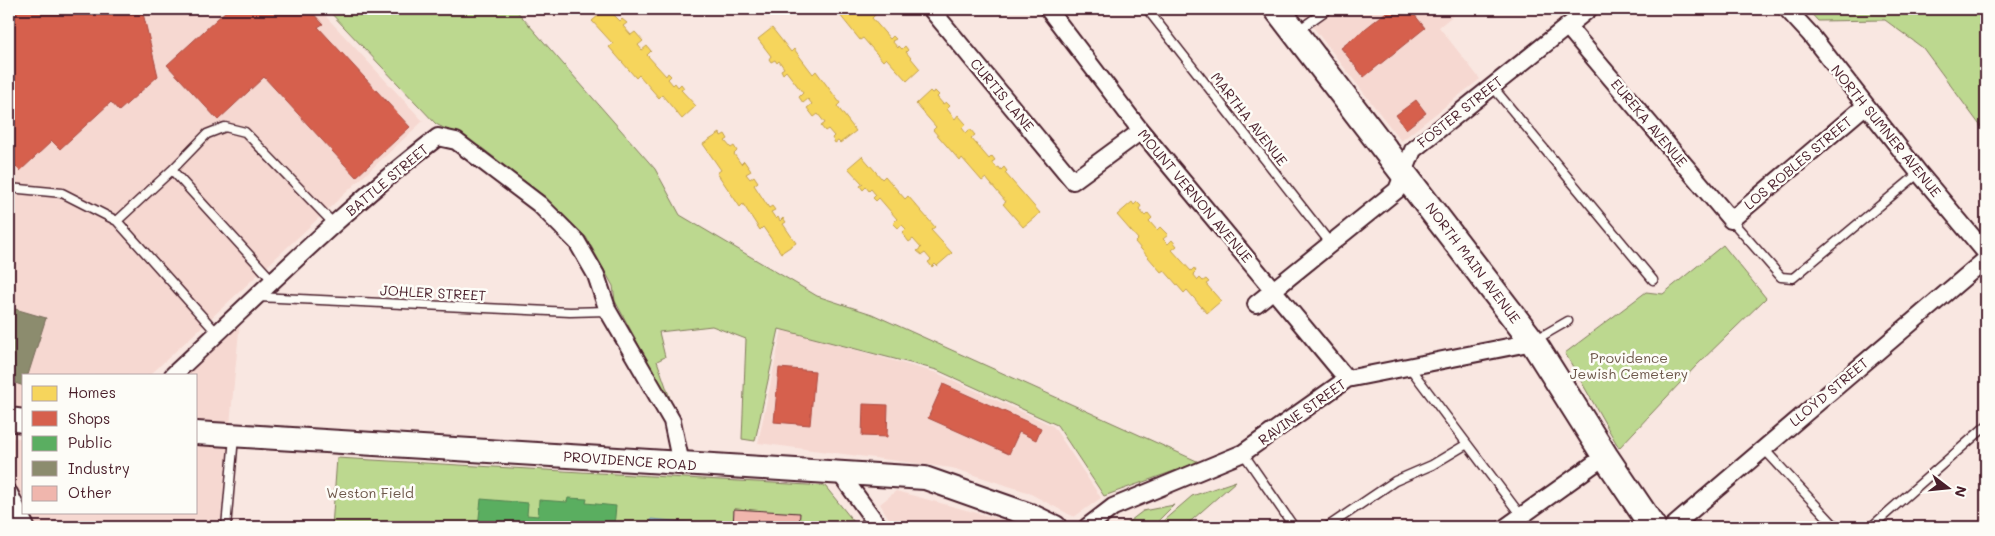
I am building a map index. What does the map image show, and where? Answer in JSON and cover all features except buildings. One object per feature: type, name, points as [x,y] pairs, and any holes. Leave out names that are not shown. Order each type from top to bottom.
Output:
[{"type":"main road","name":"NORTH MAIN AVENUE","points":[[1277,9],[1403,170],[1533,342],[1605,456],[1654,527]]},
{"type":"main road","points":[[9,419],[22,421]]},
{"type":"main road","name":"PROVIDENCE ROAD","points":[[198,433],[925,478],[1048,525]]},
{"type":"street","name":"CURTIS LANE","points":[[931,9],[1073,181],[1141,130]]},
{"type":"street","name":"MOUNT VERNON AVENUE","points":[[1048,9],[1141,130],[1347,379]]},
{"type":"street","name":"FOSTER STREET","points":[[1256,304],[1397,190],[1403,170],[1413,150],[1589,9]]},
{"type":"street","name":"NORTH SUMNER AVENUE","points":[[1787,9],[1810,34],[1865,106],[1986,253]]},
{"type":"street","name":"EUREKA AVENUE","points":[[1567,26],[1731,220]]},
{"type":"street","name":"LOS ROBLES STREET","points":[[1731,220],[1865,106]]},
{"type":"street","name":"BATTLE STREET","points":[[174,374],[334,224],[403,164],[438,137],[456,141],[539,204],[577,242],[596,276],[608,311]]},
{"type":"street","name":"LLOYD STREET","points":[[1672,527],[1986,259]]},
{"type":"street","points":[[608,311],[672,421],[681,464]]},
{"type":"street","name":"RAVINE STREET","points":[[1087,527],[1113,507],[1243,452],[1347,379],[1410,368],[1533,342]]},
{"type":"street","points":[[1506,527],[1605,456]]},
{"type":"street","points":[[839,472],[879,527]]},
{"type":"street","points":[[9,493],[26,527]]},
{"type":"lane","name":"MARTHA AVENUE","points":[[1147,9],[1331,244]]},
{"type":"lane","points":[[1296,32],[1328,9]]},
{"type":"lane","points":[[1492,86],[1653,280]]},
{"type":"lane","points":[[117,221],[172,170],[207,134],[224,127],[245,132],[334,224]]},
{"type":"lane","points":[[172,170],[274,281]]},
{"type":"lane","points":[[1731,220],[1780,277],[1793,278],[1919,173]]},
{"type":"lane","points":[[9,188],[62,194],[117,221],[218,333]]},
{"type":"lane","name":"JOHLER STREET","points":[[256,297],[570,312],[608,311]]},
{"type":"lane","points":[[1533,342],[1568,321]]},
{"type":"lane","points":[[1410,368],[1522,517]]},
{"type":"lane","points":[[1871,527],[1986,426]]},
{"type":"lane","points":[[226,527],[234,436]]},
{"type":"lane","points":[[1327,527],[1396,481],[1432,465],[1468,444]]},
{"type":"lane","points":[[1763,448],[1836,527]]},
{"type":"lane","points":[[1243,452],[1294,527]]},
{"type":"shaded area","points":[[9,9],[319,9],[423,121],[151,374],[22,374],[22,408],[9,406]]},
{"type":"shaded area","points":[[1299,9],[1461,9],[1439,27],[1480,79],[1401,141]]},
{"type":"shaded area","points":[[240,321],[220,527],[9,527],[9,438],[22,438],[22,514],[198,514],[198,374],[182,374]]},
{"type":"shaded area","points":[[782,329],[937,373],[1053,426],[1101,498],[1074,517],[1027,492],[952,468],[758,443]]},
{"type":"shaded area","points":[[896,491],[1003,520],[1015,527],[894,527],[880,504]]},
{"type":"green space","points":[[327,9],[515,9],[655,169],[680,215],[817,296],[872,314],[1199,462],[1104,496],[1057,425],[937,370],[779,329],[755,441],[742,439],[746,339],[712,326],[659,332],[665,357],[657,361],[674,410],[615,301],[613,286],[586,237],[545,197],[482,148],[436,124]]},
{"type":"green space","points":[[1807,9],[1986,9],[1986,124],[1982,128],[1923,48],[1885,20],[1818,21]]},
{"type":"green space","name":"Providence Jewish Cemetery","points":[[1723,245],[1766,298],[1696,366],[1619,448],[1565,353],[1646,292],[1663,294]]},
{"type":"green space","name":"Weston Field","points":[[337,458],[825,486],[858,527],[332,527]]},
{"type":"green space","points":[[1236,481],[1184,527],[1156,527],[1192,496]]},
{"type":"green space","points":[[1174,505],[1152,527],[1122,527],[1143,511]]},
{"type":"water","points":[[651,519],[696,523],[696,527],[651,527]]}]
